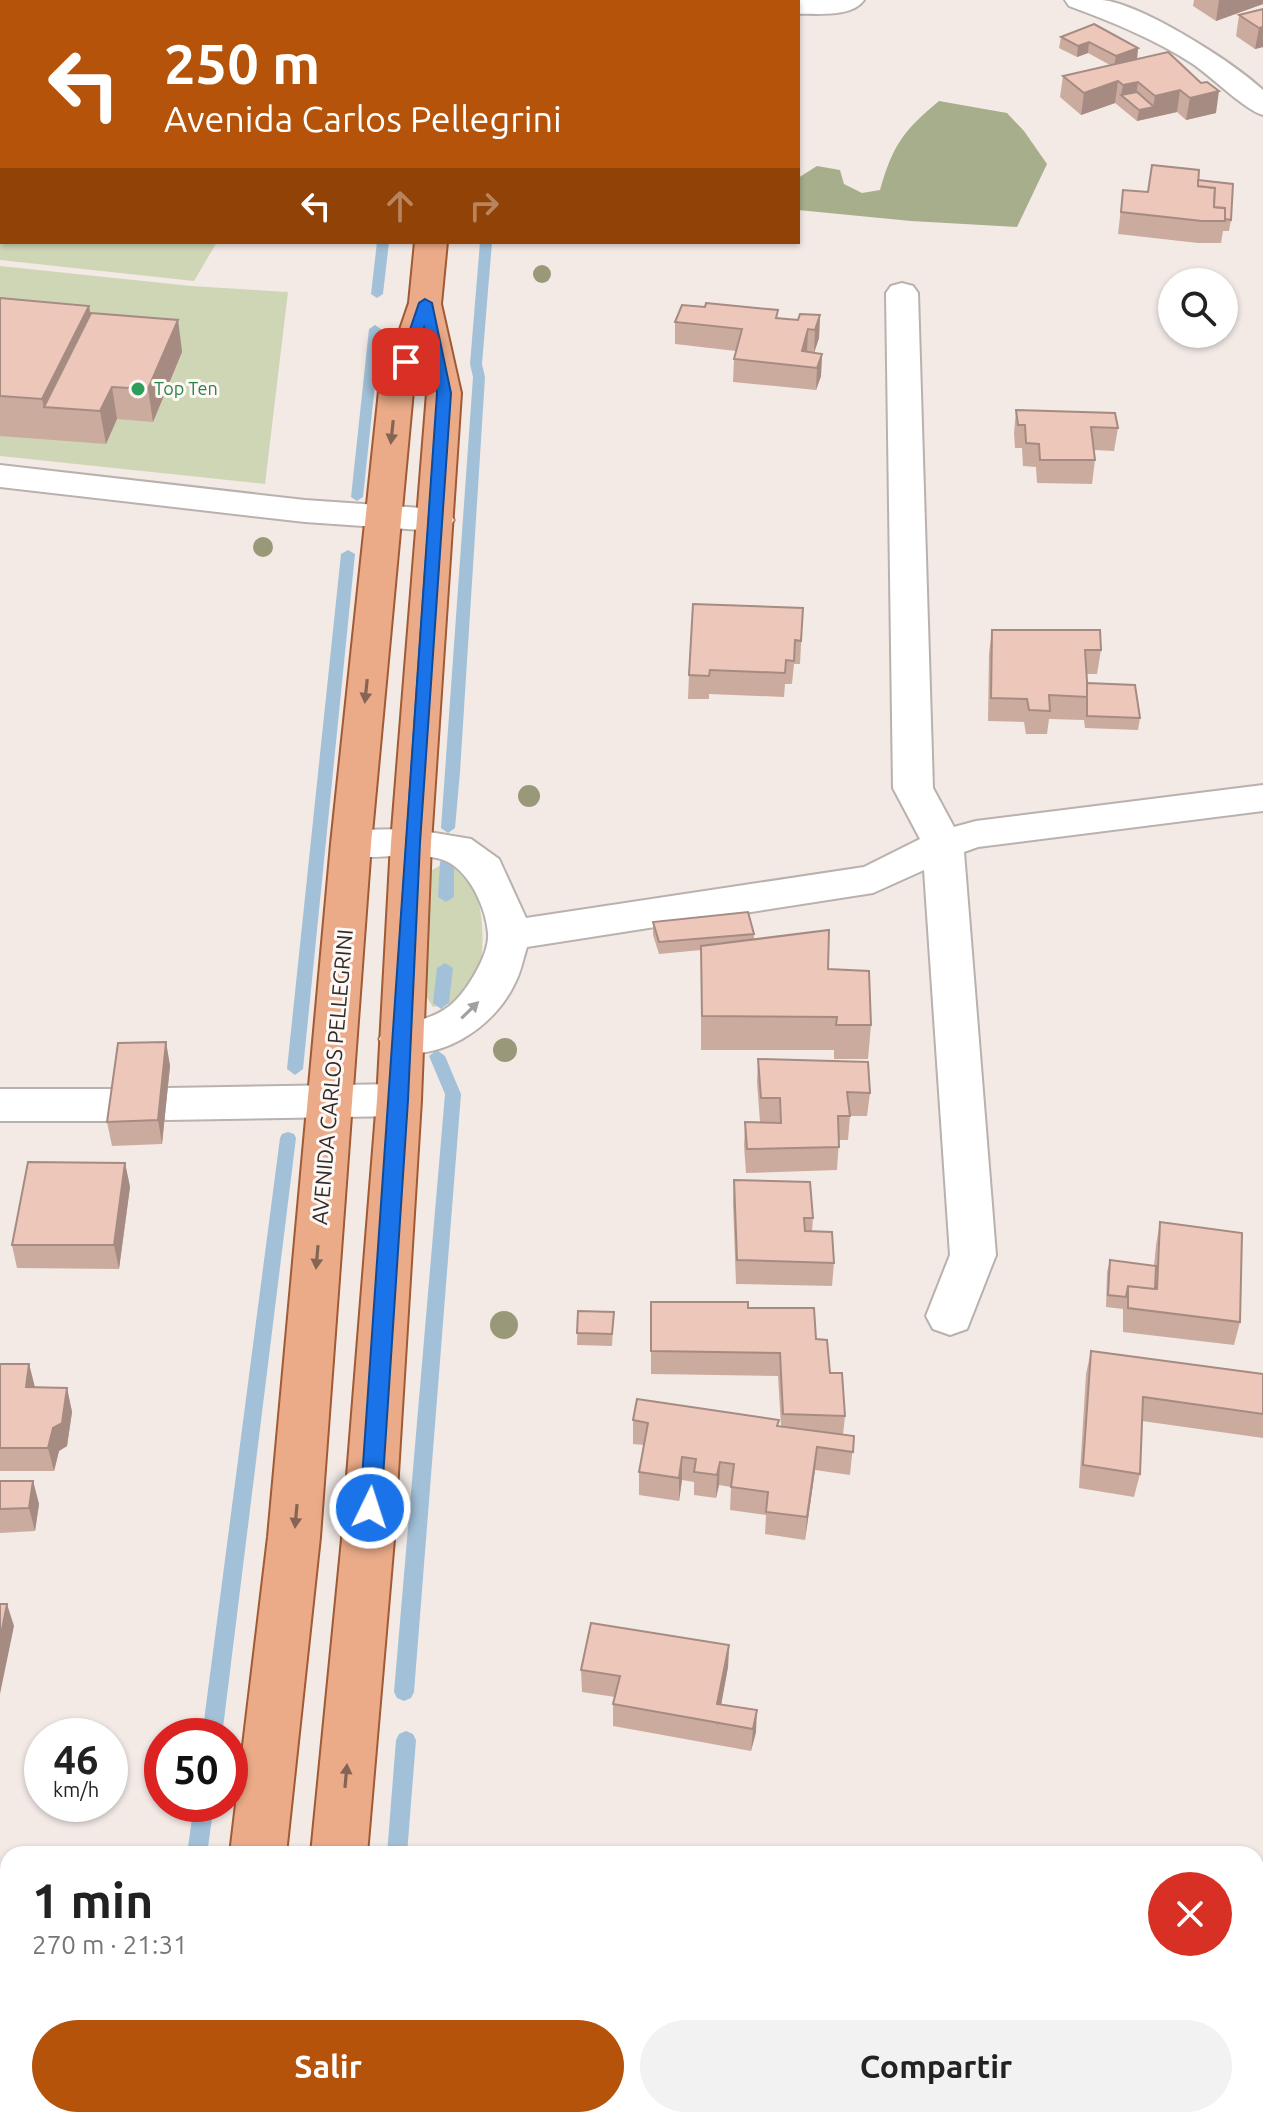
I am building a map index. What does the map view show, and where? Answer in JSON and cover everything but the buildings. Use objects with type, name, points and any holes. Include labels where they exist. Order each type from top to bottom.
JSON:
[{"type":"main road","name":"AVENIDA CARLOS PELLEGRINI","points":[[259,1846],[294,1537],[351,844],[396,391],[425,303],[431,244]]},
{"type":"main road","name":"AVENIDA CARLOS PELLEGRINI","points":[[340,1846],[368,1539],[399,1100],[411,843],[444,393],[425,303]]},
{"type":"street","points":[[800,6],[842,4],[850,0]]},
{"type":"street","points":[[1079,0],[1117,14],[1194,54],[1246,87],[1263,106]]},
{"type":"street","points":[[902,293],[913,788],[943,844],[973,1255],[950,1316]]},
{"type":"street","points":[[1,479],[384,518],[436,520]]},
{"type":"street","points":[[510,935],[873,879],[943,844],[976,834],[1263,798]]},
{"type":"street","points":[[351,844],[411,843],[457,849],[484,869],[501,905],[510,935],[494,983],[468,1014],[440,1033],[401,1039]]},
{"type":"street","points":[[167,1104],[399,1100]]},
{"type":"street","points":[[0,1105],[118,1105]]},
{"type":"green space","points":[[939,101],[1007,113],[1047,164],[1017,227],[800,210],[800,177],[817,166],[840,170],[844,184],[862,193],[880,190],[895,150],[916,121]]},
{"type":"green space","points":[[0,244],[216,244],[194,281],[0,260]]},
{"type":"green space","name":"Top Ten","points":[[0,266],[191,286],[288,292],[265,484],[0,456]]},
{"type":"green space","points":[[439,866],[455,866],[467,875],[479,905],[483,944],[472,989],[455,1001],[433,1007],[426,996],[427,873]]},
{"type":"waterway","points":[[377,294],[383,244]]},
{"type":"waterway","points":[[448,828],[486,244]]},
{"type":"waterway","points":[[357,497],[375,329]]},
{"type":"waterway","points":[[350,534],[352,527]]},
{"type":"waterway","points":[[295,1069],[348,554]]},
{"type":"waterway","points":[[446,897],[447,862]]},
{"type":"waterway","points":[[441,1003],[445,968]]},
{"type":"waterway","points":[[404,1692],[453,1094],[437,1056]]},
{"type":"waterway","points":[[214,1718],[288,1138]]},
{"type":"waterway","points":[[398,1846],[406,1740]]},
{"type":"waterway","points":[[198,1846],[201,1822]]},
{"type":"place","name":"Top Ten","points":[[138,389]]},
{"type":"route","points":[[370,1508],[399,1100],[411,843],[444,393],[425,303],[406,362]]}]
